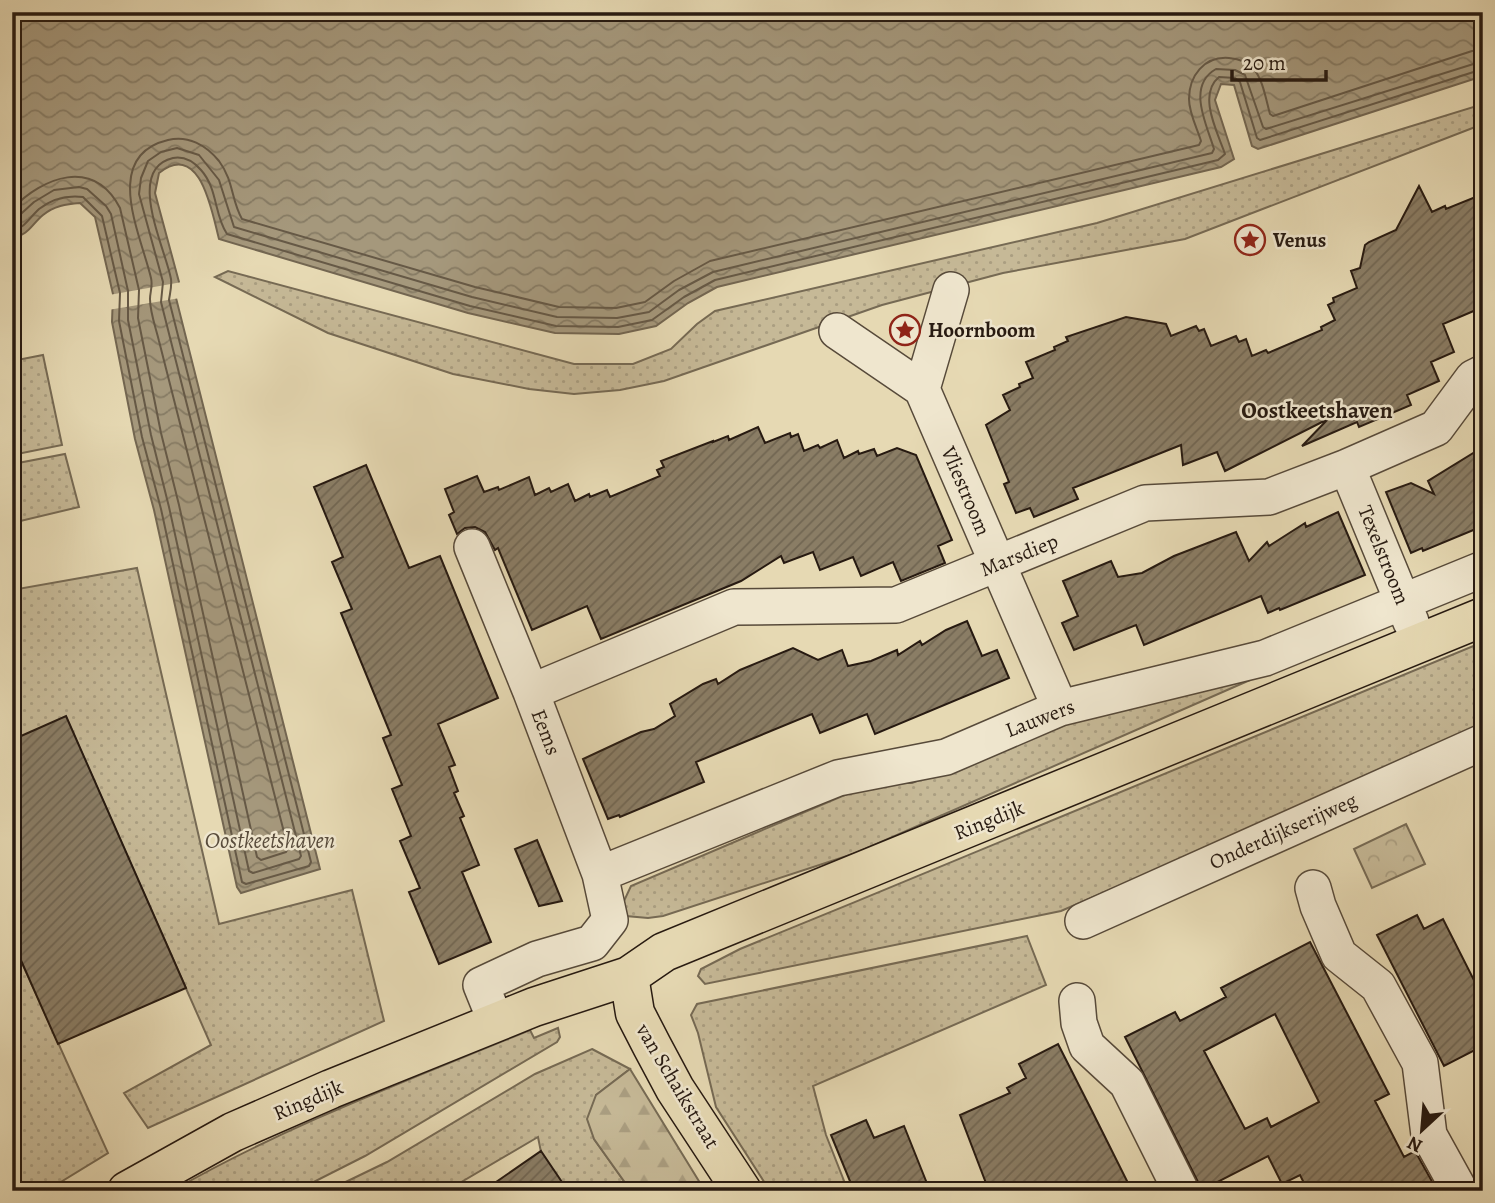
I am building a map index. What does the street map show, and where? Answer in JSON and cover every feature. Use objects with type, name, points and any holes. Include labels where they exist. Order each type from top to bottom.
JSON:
[{"type":"main road","name":"Ringdijk","points":[[127,1191],[233,1132],[331,1089],[557,998],[629,976],[664,952],[1483,617]]},
{"type":"main road","name":"van Schaikstraat","points":[[629,976],[635,1013],[652,1046],[675,1089],[742,1191]]},
{"type":"street","points":[[836,331],[922,389],[951,290]]},
{"type":"street","name":"Marsdiep","points":[[531,692],[734,607],[896,605],[1145,503],[1269,497],[1348,467],[1436,428],[1473,377],[1483,373]]},
{"type":"street","name":"Vliestroom","points":[[922,389],[1060,708]]},
{"type":"street","name":"Texelstroom","points":[[1348,467],[1421,644]]},
{"type":"street","name":"Eems","points":[[472,547],[600,874],[610,920],[592,943],[537,959],[481,985],[496,1022]]},
{"type":"street","name":"Lauwers","points":[[600,874],[838,778],[946,757],[1060,708],[1265,658],[1483,569]]},
{"type":"street","name":"Onderdijkserijweg","points":[[1083,921],[1483,742]]},
{"type":"street","points":[[1313,888],[1339,955],[1378,986],[1420,1063],[1429,1135],[1460,1191]]},
{"type":"street","points":[[1077,1002],[1079,1023],[1087,1046],[1127,1083],[1181,1191]]},
{"type":"green space","points":[[1483,104],[1483,124],[1185,239],[1003,273],[882,305],[664,381],[620,390],[574,394],[529,389],[453,374],[328,333],[215,277],[228,271],[574,364],[633,364],[671,349],[715,311],[1097,223]]},
{"type":"green space","points":[[43,355],[62,445],[17,454],[18,463],[65,454],[79,507],[12,523],[12,361]]},
{"type":"green space","points":[[137,568],[219,924],[352,890],[384,1021],[148,1128],[124,1093],[211,1045],[66,717],[12,741],[12,590]]},
{"type":"green space","points":[[1483,642],[1483,728],[1061,911],[705,984],[698,976],[701,969],[740,949]]},
{"type":"green space","points":[[1250,680],[856,853],[663,916],[626,916],[623,903],[631,886],[873,783],[912,783],[1072,719]]},
{"type":"green space","points":[[1406,824],[1425,864],[1372,888],[1354,849]]},
{"type":"green space","points":[[1027,936],[1046,985],[813,1086],[826,1135],[848,1191],[770,1191],[716,1107],[691,1015],[697,1004]]},
{"type":"green space","points":[[12,941],[108,1153],[46,1191],[12,1191]]},
{"type":"green space","points":[[558,1028],[560,1037],[557,1042],[365,1156],[296,1191],[172,1191],[259,1145],[348,1105],[530,1030],[534,1038]]},
{"type":"green space","points":[[592,1049],[630,1069],[596,1095],[594,1139],[631,1191],[565,1191],[542,1157],[538,1137],[446,1191],[327,1191],[387,1162],[535,1074]]},
{"type":"green space","points":[[630,1069],[705,1191],[631,1191],[594,1139],[587,1119],[596,1095]]},
{"type":"water","points":[[12,12],[1483,12],[1483,76],[1258,149],[1252,146],[1234,85],[1221,84],[1215,100],[1234,159],[1221,167],[717,287],[688,303],[656,326],[619,334],[555,333],[468,313],[219,239],[208,198],[195,173],[185,166],[173,165],[159,173],[155,193],[179,282],[176,298],[320,869],[241,893],[237,887],[154,510],[135,439],[112,322],[113,294],[95,217],[80,203],[60,206],[43,215],[22,235],[12,238]]},
{"type":"pier","points":[[182,282],[180,298],[108,310],[109,295]]},
{"type":"building","points":[[1419,186],[1432,212],[1483,194],[1483,307],[1443,324],[1454,352],[1431,362],[1439,381],[1407,395],[1411,405],[1359,427],[1357,422],[1302,446],[1328,419],[1225,471],[1217,452],[1183,465],[1181,445],[1073,488],[1078,499],[1034,517],[1030,508],[1016,513],[1004,484],[1009,482],[986,425],[1010,410],[1003,395],[1033,378],[1026,362],[1055,350],[1054,347],[1068,341],[1066,337],[1126,317],[1166,324],[1171,336],[1196,326],[1199,331],[1204,329],[1211,346],[1236,336],[1239,342],[1246,339],[1252,356],[1266,350],[1268,353],[1322,330],[1321,327],[1335,320],[1328,305],[1334,302],[1333,298],[1357,288],[1351,271],[1360,268],[1365,245],[1396,230]]},
{"type":"building","points":[[758,427],[765,443],[790,433],[791,437],[798,434],[804,451],[818,445],[820,448],[837,440],[844,458],[858,451],[859,454],[874,449],[877,456],[897,448],[916,455],[952,540],[938,546],[945,563],[901,581],[893,562],[861,576],[853,557],[820,570],[813,552],[784,563],[781,556],[741,581],[601,639],[587,606],[532,630],[498,548],[495,550],[485,532],[475,527],[465,528],[457,534],[449,515],[454,512],[445,489],[477,476],[484,492],[498,487],[499,490],[529,477],[535,495],[549,488],[551,492],[568,484],[575,501],[607,490],[610,497],[660,476],[657,470],[664,467],[661,461],[728,436],[729,440]]},
{"type":"building","points":[[1483,447],[1483,526],[1423,551],[1422,548],[1411,553],[1386,492],[1411,483],[1434,494],[1428,481]]},
{"type":"building","points":[[366,465],[409,568],[440,556],[498,698],[438,724],[455,765],[449,767],[458,791],[454,793],[464,816],[460,818],[479,865],[462,872],[491,942],[439,964],[409,892],[420,888],[400,841],[411,836],[392,789],[402,785],[383,738],[391,735],[341,613],[352,609],[332,562],[343,557],[314,487]]},
{"type":"building","points":[[1338,512],[1365,575],[1280,610],[1279,608],[1268,613],[1261,596],[1144,645],[1136,625],[1074,650],[1062,623],[1078,616],[1063,581],[1111,561],[1118,577],[1142,573],[1174,556],[1236,532],[1249,561],[1267,542],[1269,546],[1305,523],[1306,527]]},
{"type":"building","points":[[967,621],[982,656],[997,650],[1009,678],[875,734],[867,714],[820,733],[812,714],[696,762],[704,782],[620,817],[619,815],[608,819],[583,759],[641,732],[654,729],[675,716],[670,704],[703,684],[716,679],[718,684],[740,670],[793,648],[818,660],[842,650],[848,666],[871,661],[897,650],[898,655],[920,641],[922,645]]},
{"type":"building","points":[[66,716],[186,988],[58,1044],[12,940],[12,740]]},
{"type":"building","points":[[537,840],[562,901],[539,906],[515,849]]},
{"type":"building","points":[[1417,915],[1424,929],[1443,919],[1483,998],[1483,1046],[1444,1066],[1377,935]]},
{"type":"building","points":[[1310,942],[1389,1094],[1375,1101],[1404,1157],[1415,1151],[1434,1185],[1422,1191],[1308,1191],[1300,1175],[1282,1184],[1268,1156],[1202,1190],[1125,1037],[1175,1012],[1180,1021],[1226,997],[1221,988]],"holes":[[[1275,1014],[1319,1102],[1271,1127],[1267,1118],[1245,1129],[1204,1051]]]},
{"type":"building","points":[[1058,1044],[1132,1191],[989,1191],[960,1115],[1010,1093],[1007,1088],[1026,1078],[1019,1064]]},
{"type":"building","points":[[866,1120],[874,1138],[904,1126],[930,1191],[854,1191],[831,1135]]},
{"type":"building","points":[[541,1151],[568,1191],[483,1191]]},
{"type":"place","name":"Venus","points":[[1250,240]]},
{"type":"place","name":"Hoornboom","points":[[905,330]]},
{"type":"district","name":"Oostkeetshaven","points":[[1317,410]]}]
